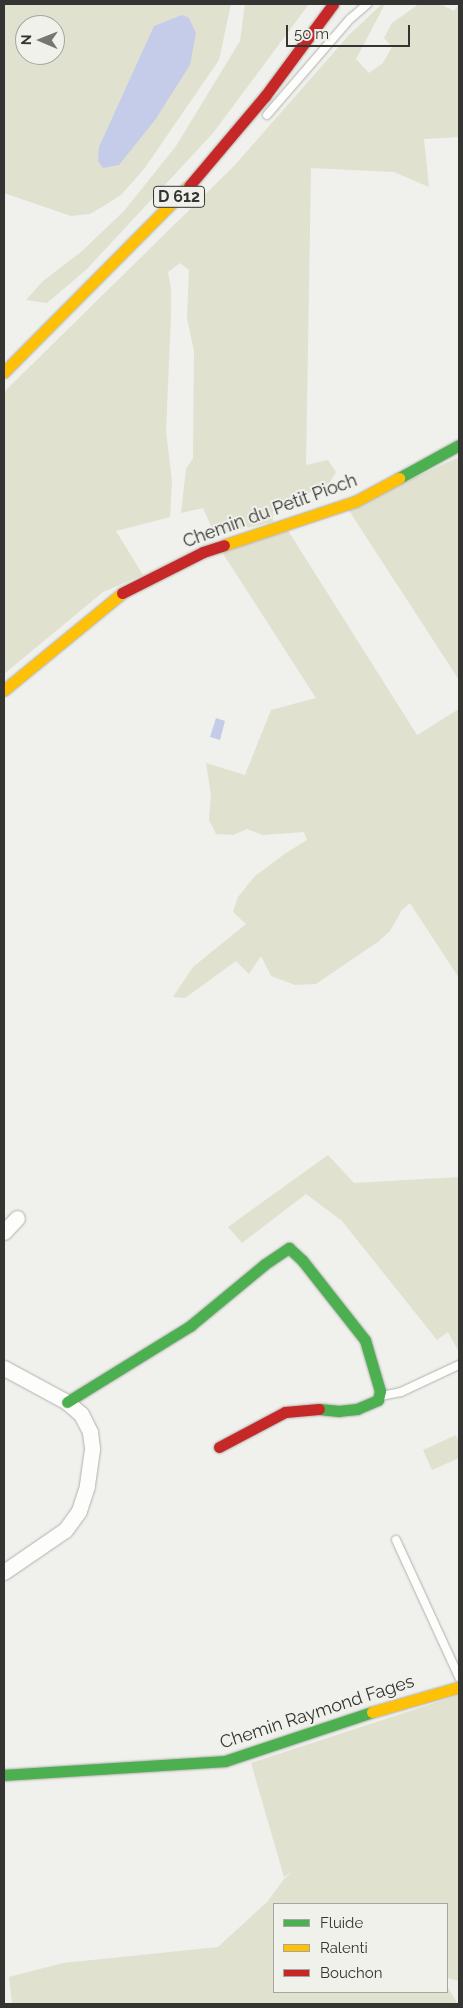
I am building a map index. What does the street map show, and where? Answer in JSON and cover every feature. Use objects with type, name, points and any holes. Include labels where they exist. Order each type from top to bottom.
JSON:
[{"type":"main road","name":"D 612","points":[[4,372],[202,173],[265,96],[324,19],[333,4]]},
{"type":"main road","name":"Chemin du Petit Pioch","points":[[4,690],[121,593],[203,552],[356,501],[459,445]]},
{"type":"main road","points":[[67,1402],[190,1326],[265,1264],[289,1248],[302,1260],[365,1340],[380,1391],[378,1400],[357,1409],[339,1411],[313,1408],[285,1412],[219,1447]]},
{"type":"main road","name":"Chemin Raymond Fages","points":[[4,1775],[225,1761],[376,1711],[459,1687]]},
{"type":"street","points":[[4,1232],[17,1218]]},
{"type":"street","points":[[4,1368],[67,1402],[81,1414],[90,1432],[91,1440],[87,1486],[79,1511],[66,1530],[4,1572]]},
{"type":"lane","points":[[259,124],[350,20],[367,4]]},
{"type":"lane","points":[[202,173],[231,149]]},
{"type":"lane","points":[[379,1396],[401,1392],[459,1365]]},
{"type":"lane","points":[[396,1540],[459,1677]]},
{"type":"green space","points":[[4,4],[231,4],[219,60],[144,169],[121,195],[90,214],[71,216],[4,193]]},
{"type":"green space","points":[[245,4],[309,4],[213,133],[87,269],[47,303],[26,300],[43,281],[81,252],[124,211],[176,146],[240,41]]},
{"type":"green space","points":[[382,4],[385,4],[356,59],[369,73],[383,63],[392,47],[384,38],[392,23],[419,4],[440,4],[454,11],[459,4],[459,137],[424,139],[429,187],[394,172],[311,168],[306,465],[328,460],[336,472],[329,484],[306,494],[273,504],[273,522],[215,535],[203,508],[181,513],[186,469],[193,458],[194,351],[187,318],[189,270],[180,263],[168,272],[171,289],[171,316],[166,431],[172,481],[170,517],[116,531],[143,575],[103,592],[4,674],[4,392],[234,166],[349,35]]},
{"type":"green space","points":[[459,457],[459,680],[348,509]]},
{"type":"green space","points":[[287,529],[417,735],[459,709],[459,978],[410,903],[402,910],[390,931],[379,941],[316,984],[295,985],[271,976],[261,956],[249,974],[236,961],[185,998],[173,997],[193,967],[246,924],[233,912],[238,897],[255,876],[307,840],[304,832],[263,835],[247,829],[233,835],[216,834],[209,820],[211,795],[206,763],[245,775],[271,710],[316,698],[222,552]]},
{"type":"green space","points":[[328,1155],[354,1183],[459,1177],[459,1352],[448,1332],[437,1340],[342,1221],[306,1194],[242,1243],[228,1227]]},
{"type":"green space","points":[[456,1435],[459,1443],[459,1458],[432,1470],[423,1450]]},
{"type":"green space","points":[[459,1695],[459,1981],[448,1978],[448,1903],[273,1903],[273,1993],[448,1993],[448,1988],[458,2004],[12,2004],[9,1977],[63,1963],[218,1947],[268,1901],[284,1879],[293,1871],[284,1877],[251,1763]]},
{"type":"water","points":[[182,15],[189,18],[196,33],[190,65],[155,120],[119,165],[103,168],[98,161],[99,147],[154,26]]},
{"type":"water","points":[[216,718],[225,721],[220,740],[210,737]]},
{"type":"traffic: fast","points":[[399,478],[459,445]]},
{"type":"traffic: fast","points":[[67,1402],[190,1326],[265,1264],[289,1248],[302,1260],[365,1340],[380,1391],[378,1400],[357,1409],[339,1411],[319,1409]]},
{"type":"traffic: fast","points":[[4,1775],[225,1761],[372,1712]]},
{"type":"traffic: slow","points":[[4,372],[189,186]]},
{"type":"traffic: slow","points":[[224,545],[356,501],[399,478]]},
{"type":"traffic: slow","points":[[4,690],[122,593]]},
{"type":"traffic: slow","points":[[372,1712],[459,1687]]},
{"type":"traffic: jam","points":[[189,186],[265,96],[333,4]]},
{"type":"traffic: jam","points":[[122,593],[203,552],[224,545]]},
{"type":"traffic: jam","points":[[219,1447],[285,1412],[319,1409]]}]
